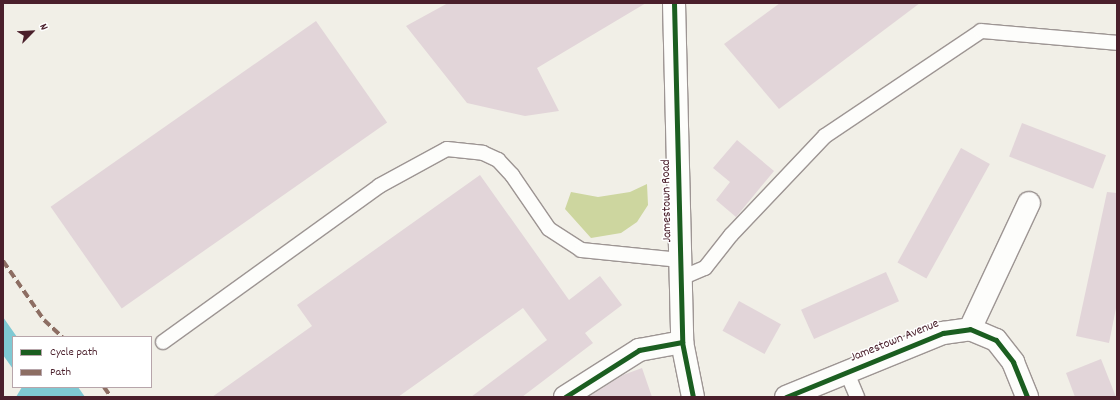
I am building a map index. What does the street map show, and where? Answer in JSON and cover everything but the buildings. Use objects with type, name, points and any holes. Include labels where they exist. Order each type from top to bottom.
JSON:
[{"type":"street","name":"Jamestown Road","points":[[674,3],[682,342],[693,397]]},
{"type":"street","points":[[970,329],[1029,203]]},
{"type":"street","name":"Jamestown Avenue","points":[[786,397],[943,332],[970,329],[996,340],[1013,362],[1027,397]]},
{"type":"street","points":[[565,397],[638,350],[682,342]]},
{"type":"lane","points":[[163,342],[379,186],[447,149],[483,153],[498,160],[512,175],[549,229],[581,250],[680,269],[705,268],[731,235],[825,136],[981,31],[1117,43]]},
{"type":"lane","points":[[847,373],[857,397]]},
{"type":"green space","points":[[647,184],[648,205],[637,222],[621,233],[591,238],[565,209],[571,192],[598,197],[630,192]]},
{"type":"water","points":[[3,317],[16,336],[12,336],[12,368],[3,355]]},
{"type":"water","points":[[21,388],[79,388],[85,397],[16,397]]},
{"type":"marked path","points":[[3,261],[44,320],[61,336]]},
{"type":"marked path","points":[[105,388],[111,397]]},
{"type":"cycle path","points":[[674,3],[682,342],[693,397]]},
{"type":"cycle path","points":[[786,397],[943,333],[970,329],[996,340],[1013,362],[1027,397]]},
{"type":"cycle path","points":[[565,397],[639,350],[682,342]]}]
